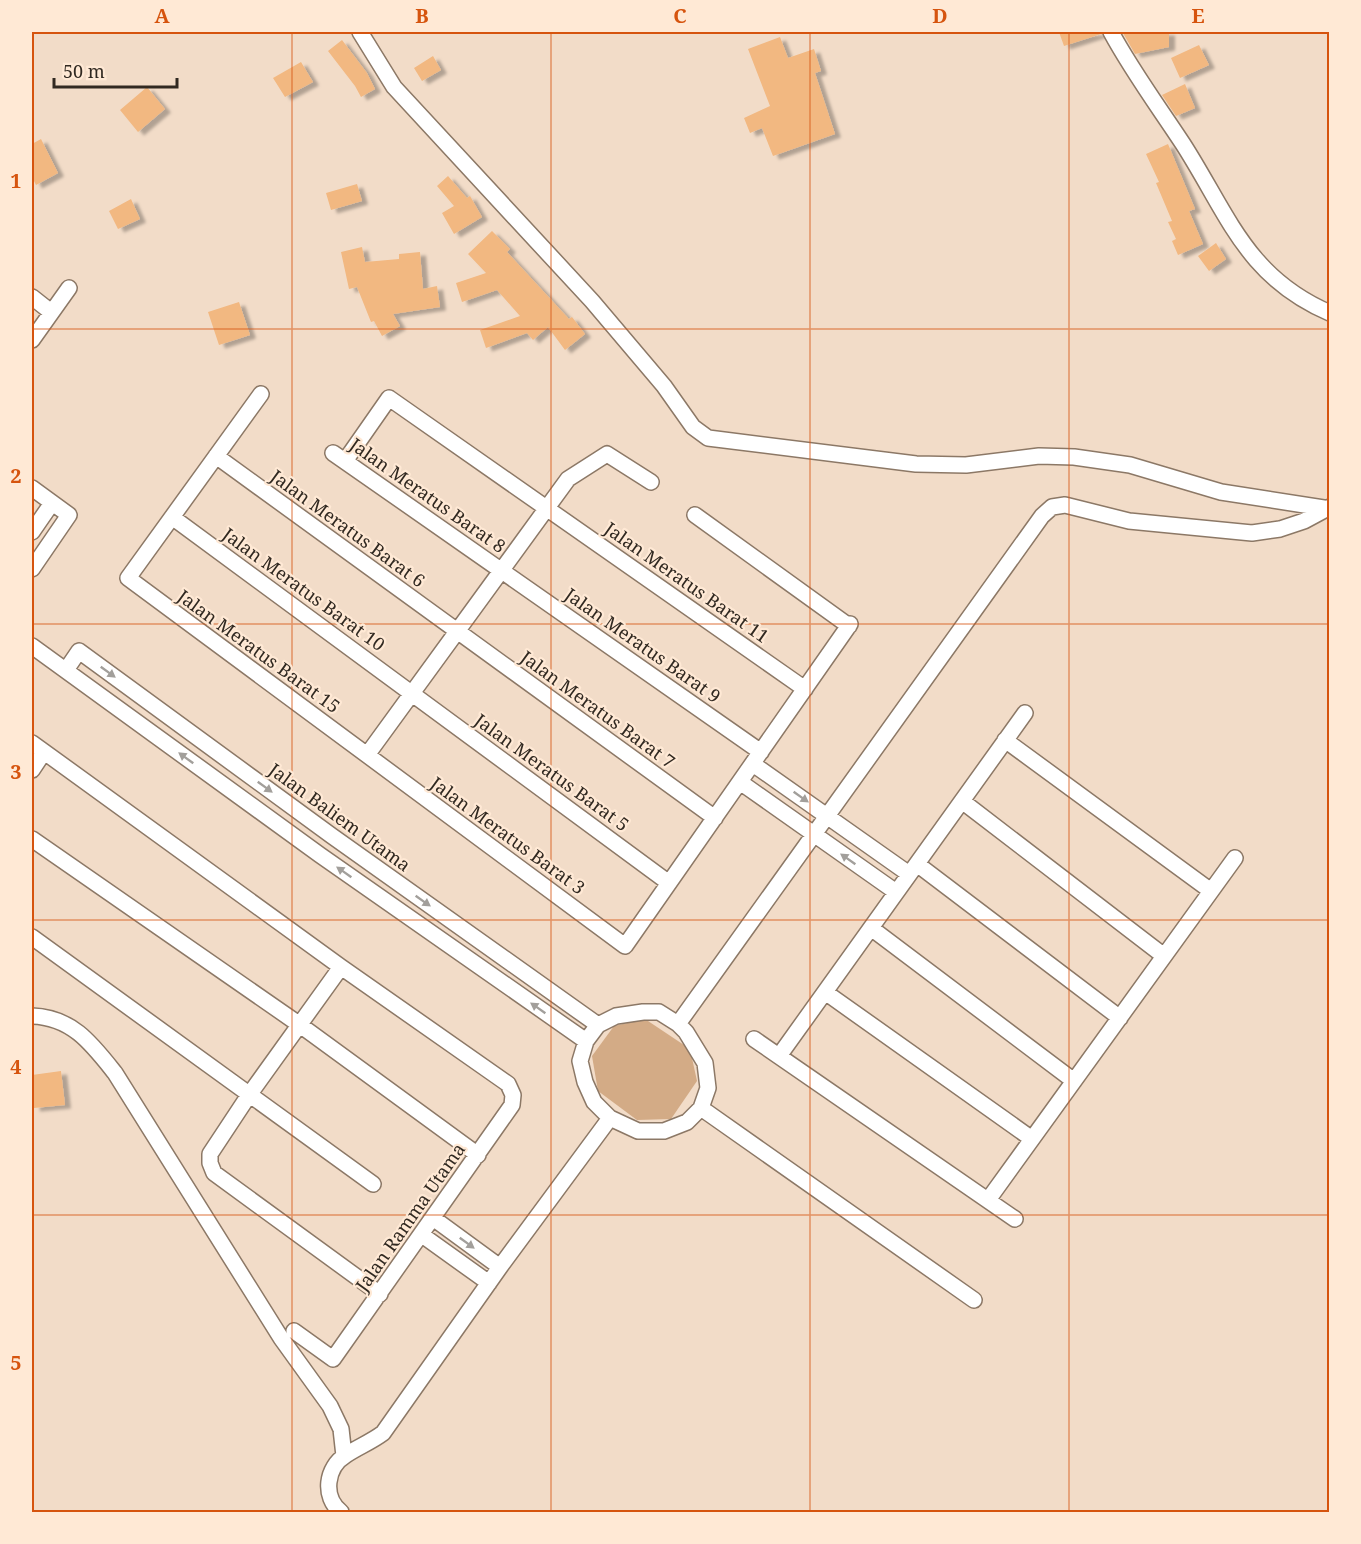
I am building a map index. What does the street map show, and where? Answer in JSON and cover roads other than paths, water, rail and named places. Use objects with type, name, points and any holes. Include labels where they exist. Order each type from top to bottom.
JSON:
[{"type":"street","points":[[360,32],[394,87],[592,301],[664,386],[693,427],[708,438],[916,464],[966,465],[1040,456],[1094,459],[1130,465],[1221,492],[1329,508]]},
{"type":"street","points":[[1112,32],[1128,63],[1182,143],[1252,257],[1289,291],[1307,303],[1329,312]]},
{"type":"street","points":[[32,340],[69,288]]},
{"type":"street","points":[[32,297],[51,312]]},
{"type":"street","points":[[172,517],[261,394]]},
{"type":"street","name":"Jalan Meratus Barat 8","points":[[389,398],[339,457],[502,570]]},
{"type":"street","name":"Jalan Meratus Barat 11","points":[[389,398],[805,689]]},
{"type":"street","points":[[367,755],[568,479],[607,454],[651,482]]},
{"type":"street","name":"Jalan Meratus Barat 6","points":[[216,456],[457,631]]},
{"type":"street","points":[[32,488],[69,515],[32,569]]},
{"type":"street","points":[[52,502],[33,525],[55,536]]},
{"type":"street","points":[[678,1024],[1042,516],[1052,507],[1065,504],[1129,521],[1252,533],[1280,529],[1304,521],[1329,508]]},
{"type":"street","points":[[669,883],[850,625],[694,515]]},
{"type":"street","name":"Jalan Meratus Barat 15","points":[[172,517],[128,578],[367,755]]},
{"type":"street","name":"Jalan Meratus Barat 10","points":[[172,517],[412,693]]},
{"type":"street","name":"Jalan Meratus Barat 9","points":[[502,570],[757,758],[827,816],[913,869],[1120,1018]]},
{"type":"street","name":"Jalan Meratus Barat 7","points":[[457,631],[715,818]]},
{"type":"street","points":[[32,646],[330,861],[586,1041]]},
{"type":"street","name":"Jalan Baliem Utama","points":[[66,670],[80,651],[332,836],[598,1025]]},
{"type":"street","name":"Jalan Meratus Barat 5","points":[[412,693],[669,883]]},
{"type":"street","points":[[779,1056],[1025,713]]},
{"type":"street","points":[[1005,740],[1211,891]]},
{"type":"street","points":[[32,770],[38,748],[340,967],[249,1095],[210,1154],[210,1163],[214,1173],[380,1293]]},
{"type":"street","name":"Jalan Meratus Barat 3","points":[[367,755],[626,946],[669,883]]},
{"type":"street","points":[[740,782],[896,892]]},
{"type":"street","points":[[962,801],[1164,956]]},
{"type":"street","points":[[32,839],[300,1025],[478,1155]]},
{"type":"street","points":[[988,1200],[1235,858]]},
{"type":"street","points":[[871,928],[1074,1081]]},
{"type":"street","points":[[32,937],[373,1184]]},
{"type":"street","name":"Jalan Ramma Utama","points":[[294,1331],[333,1359],[512,1105],[513,1095],[508,1084],[340,967]]},
{"type":"street","points":[[825,992],[1032,1139]]},
{"type":"street","points":[[659,1012],[678,1024],[686,1032],[705,1063],[708,1088],[701,1108],[687,1122],[664,1131],[638,1131],[610,1118],[594,1102],[585,1082],[580,1061],[586,1041],[598,1025],[616,1016],[659,1012]]},
{"type":"street","points":[[32,1016],[52,1020],[77,1030],[115,1073],[281,1338],[330,1406],[341,1429],[344,1456]]},
{"type":"street","points":[[754,1039],[1015,1219]]},
{"type":"street","points":[[701,1108],[974,1300]]},
{"type":"street","points":[[341,1512],[330,1501],[328,1493],[333,1469],[344,1456],[366,1445],[383,1432],[500,1267],[610,1118]]},
{"type":"street","points":[[433,1218],[500,1267]]},
{"type":"street","points":[[422,1235],[489,1283]]}]
